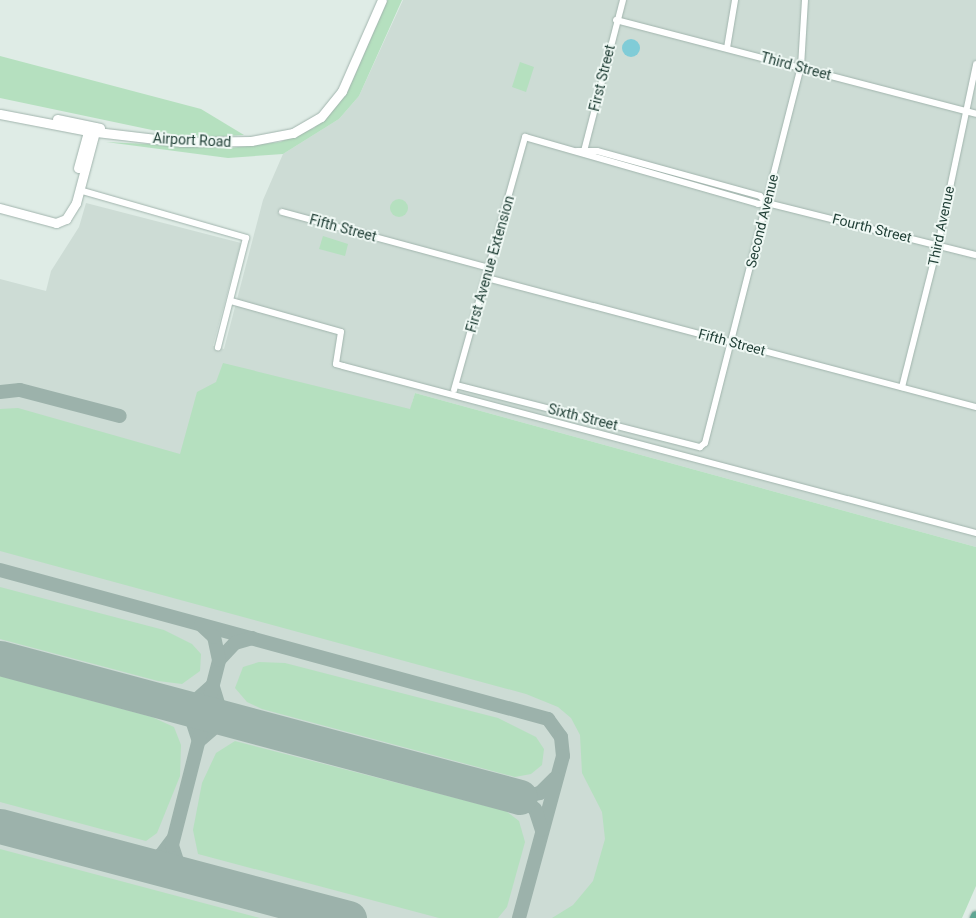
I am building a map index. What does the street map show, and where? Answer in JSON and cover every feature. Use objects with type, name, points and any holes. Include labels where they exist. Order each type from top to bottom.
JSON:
[{"type":"street","name":"Airport Road","points":[[0,114],[97,129],[219,143],[293,133],[321,116],[342,91],[382,0]]},
{"type":"street","name":"First Street","points":[[582,156],[616,20],[623,0]]},
{"type":"street","points":[[727,48],[735,0]]},
{"type":"street","name":"Second Avenue","points":[[707,440],[801,67],[805,0]]},
{"type":"street","name":"Third Street","points":[[616,20],[976,114]]},
{"type":"street","name":"Third Avenue","points":[[902,387],[938,245],[964,110],[976,64]]},
{"type":"street","name":"Airport Road","points":[[0,109],[97,129]]},
{"type":"street","points":[[79,190],[76,176],[97,129]]},
{"type":"street","points":[[0,208],[56,223],[74,208],[97,138],[97,129]]},
{"type":"street","name":"First Avenue Extension","points":[[455,387],[526,137],[577,151]]},
{"type":"street","points":[[582,156],[577,151],[584,148]]},
{"type":"street","name":"Fourth Street","points":[[584,148],[700,179],[767,202],[976,255]]},
{"type":"street","points":[[594,159],[596,151]]},
{"type":"street","name":"Fourth Street","points":[[582,156],[758,204],[767,202]]},
{"type":"street","points":[[633,170],[635,162]]},
{"type":"street","points":[[667,179],[669,171]]},
{"type":"street","points":[[698,188],[700,179]]},
{"type":"street","points":[[79,190],[246,238],[218,348]]},
{"type":"street","name":"Fifth Street","points":[[282,212],[490,268]]},
{"type":"street","name":"Fifth Street","points":[[487,278],[976,407]]},
{"type":"street","points":[[231,301],[341,332],[336,364],[976,533]]},
{"type":"street","name":"Sixth Street","points":[[455,387],[700,447],[707,440]]},
{"type":"shaded area","points":[[403,0],[976,0],[976,547],[415,393],[412,403],[943,918],[0,918],[0,279],[46,291],[51,271],[79,227],[86,203],[241,243],[213,346],[224,349],[263,200],[283,154],[339,119],[359,96]]},
{"type":"green space","points":[[387,0],[402,0],[359,96],[339,119],[283,154],[228,158],[106,142],[230,148],[280,142],[314,128],[347,93]]},
{"type":"green space","points":[[0,56],[201,109],[244,135],[190,138],[0,98]]},
{"type":"green space","points":[[520,62],[534,67],[526,92],[512,87]]},
{"type":"green space","points":[[399,199],[407,204],[408,208],[403,216],[399,217],[391,212],[390,208],[395,200]]},
{"type":"green space","points":[[323,236],[348,244],[345,256],[319,249]]},
{"type":"green space","points":[[223,363],[410,409],[415,393],[976,547],[976,886],[962,918],[552,918],[573,905],[593,881],[605,839],[602,812],[582,773],[580,735],[571,718],[558,707],[526,694],[0,551],[0,409],[18,408],[180,454],[197,392],[216,382]]},
{"type":"green space","points":[[0,587],[164,630],[192,644],[201,654],[200,671],[182,684],[158,681],[0,639]]},
{"type":"green space","points":[[259,662],[285,663],[498,718],[536,737],[544,749],[542,765],[531,774],[515,777],[262,709],[247,702],[235,688],[243,667]]},
{"type":"green space","points":[[0,676],[152,717],[174,727],[181,745],[180,776],[157,833],[146,841],[0,802]]},
{"type":"green space","points":[[235,741],[506,811],[519,821],[525,842],[507,907],[498,918],[439,918],[198,854],[193,830],[202,783],[216,753]]},
{"type":"green space","points":[[0,849],[260,918],[0,918]]},
{"type":"water","points":[[627,39],[635,39],[640,44],[638,55],[627,57],[622,52],[622,44]]},
{"type":"taxiway","points":[[0,392],[20,390],[120,416]]},
{"type":"taxiway","points":[[0,570],[548,719],[561,737],[563,756],[519,918]]},
{"type":"taxiway","points":[[192,876],[178,864],[172,845],[219,660],[214,637],[201,625]]},
{"type":"taxiway","points":[[219,660],[235,643],[252,638]]},
{"type":"taxiway","points":[[175,704],[194,702],[212,686]]},
{"type":"taxiway","points":[[213,687],[220,710],[236,721]]},
{"type":"taxiway","points":[[175,704],[191,717],[198,739]]},
{"type":"taxiway","points":[[200,740],[217,725],[236,721]]},
{"type":"taxiway","points":[[520,797],[540,793],[555,778]]},
{"type":"taxiway","points":[[520,797],[535,809],[542,830]]},
{"type":"taxiway","points":[[143,864],[161,855],[173,839]]},
{"type":"runway","points":[[0,658],[520,797]]},
{"type":"runway","points":[[0,826],[349,918]]}]
